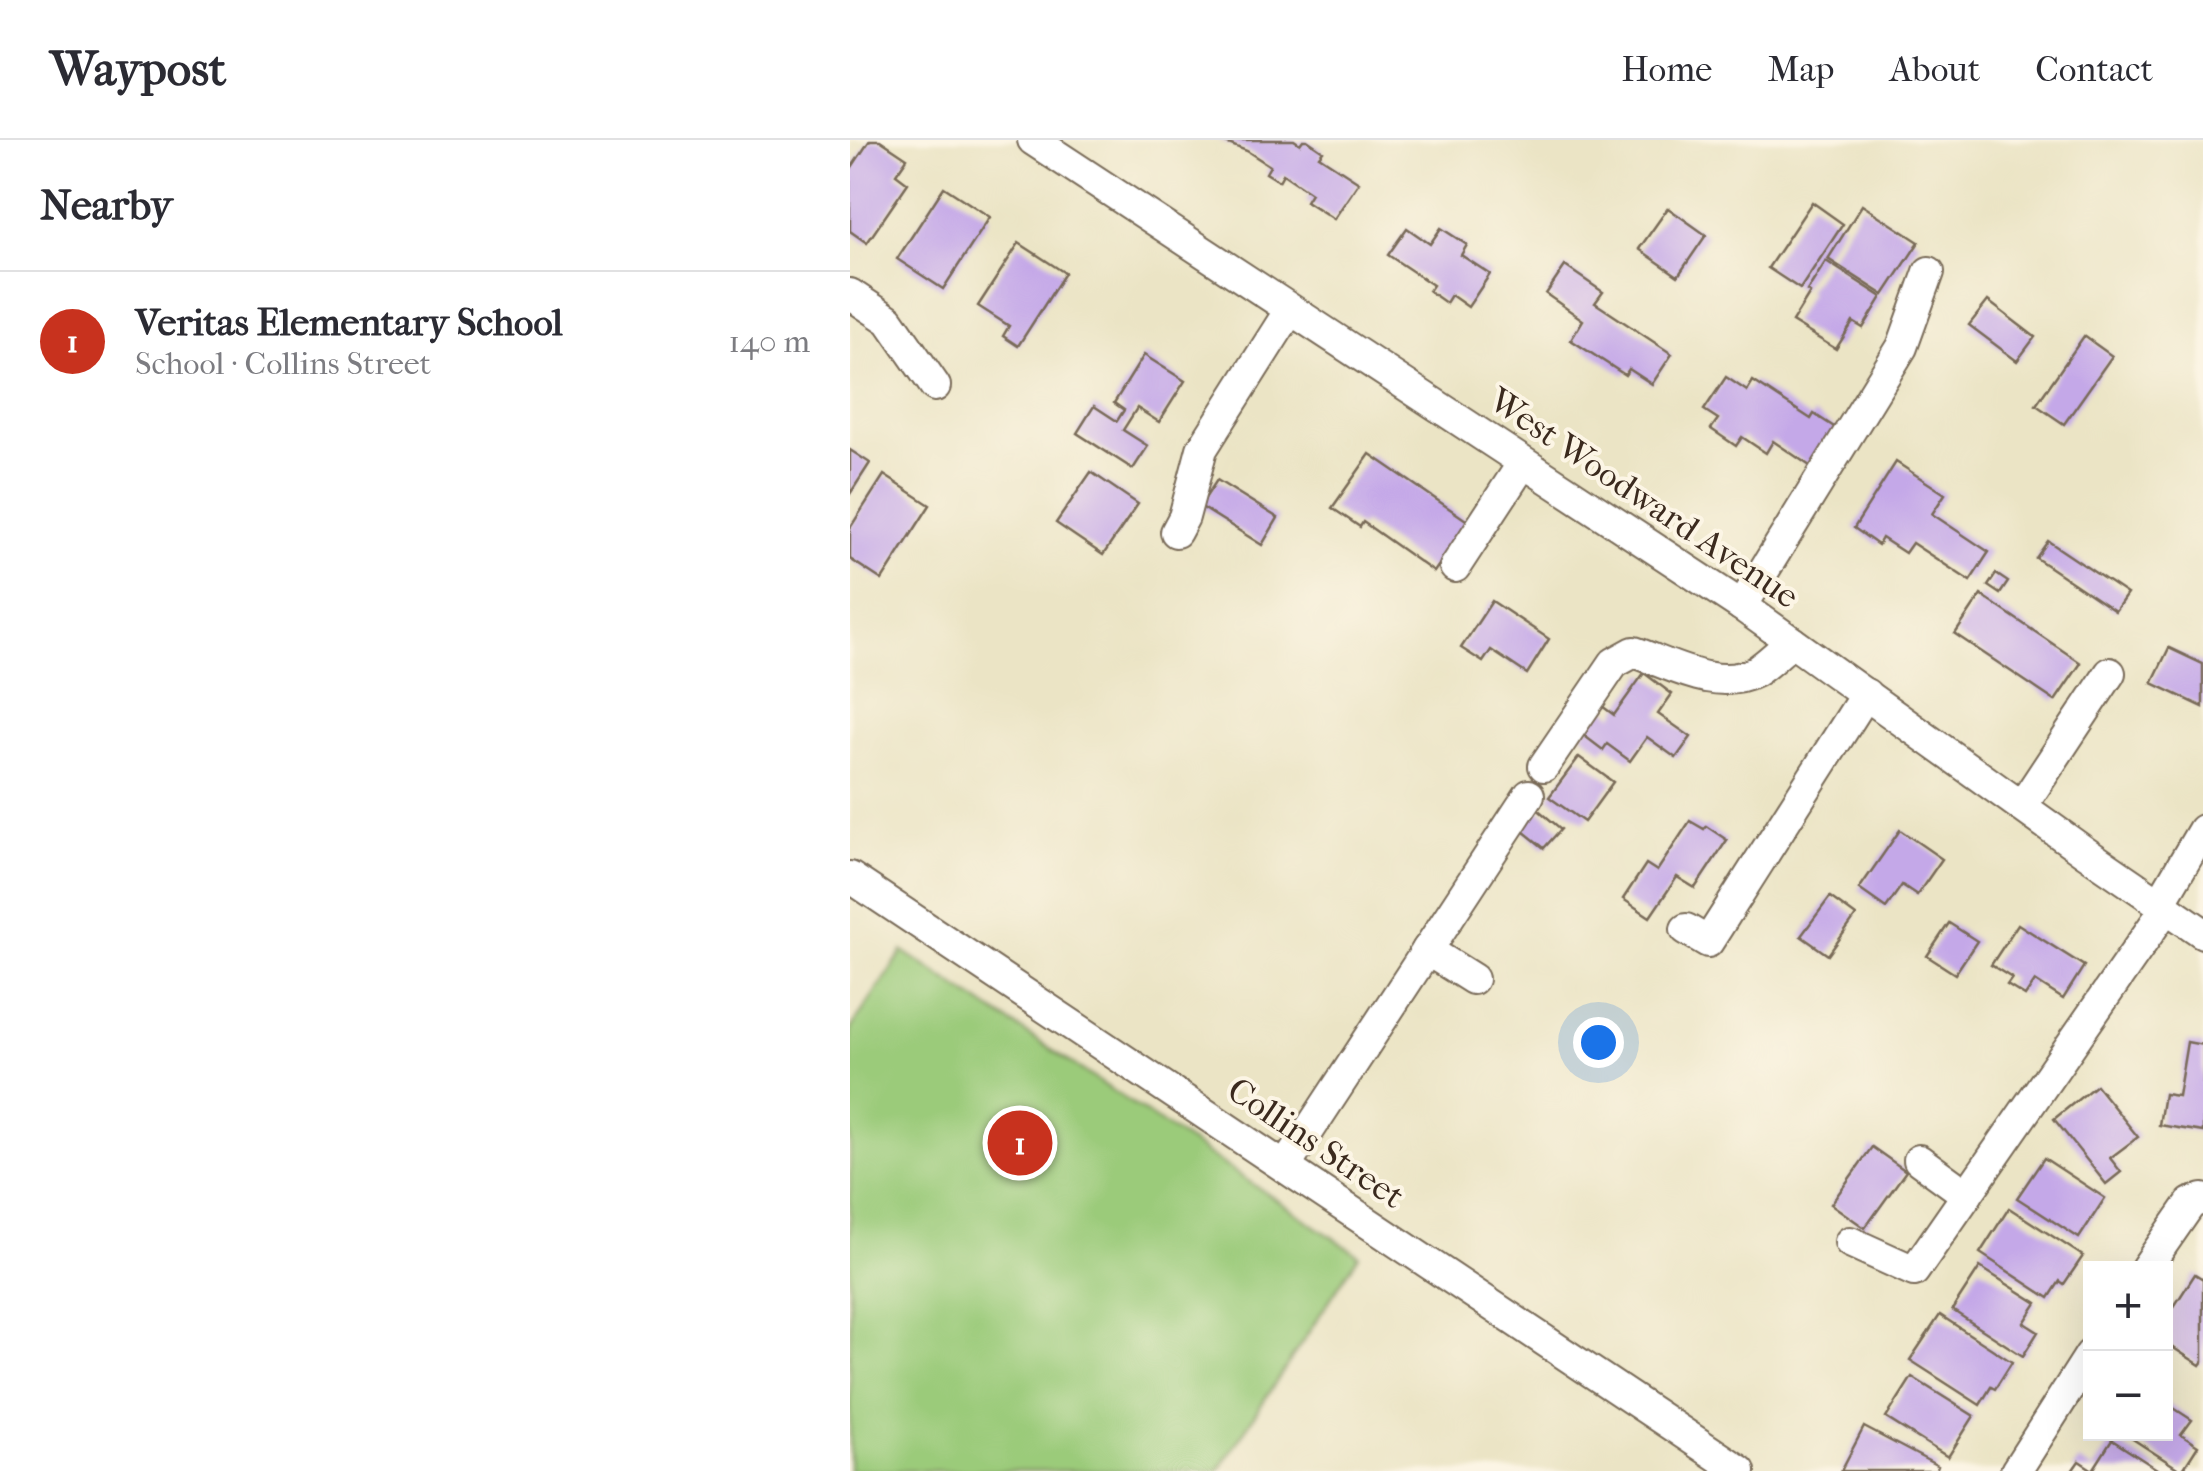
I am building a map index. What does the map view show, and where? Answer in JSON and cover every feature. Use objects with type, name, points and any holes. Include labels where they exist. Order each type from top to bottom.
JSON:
[{"type":"street","name":"West Woodward Avenue","points":[[1033,140],[1742,606],[2203,933]]},
{"type":"street","points":[[1742,606],[1902,347],[1929,272]]},
{"type":"street","points":[[850,294],[889,320],[935,386]]},
{"type":"street","points":[[1176,532],[1184,517],[1202,449],[1290,310]]},
{"type":"street","points":[[1454,567],[1523,463]]},
{"type":"street","points":[[1544,766],[1614,663],[1634,652],[1697,675],[1730,680],[1755,672],[1792,642]]},
{"type":"street","points":[[2022,806],[2110,673]]},
{"type":"street","points":[[1686,930],[1708,942],[1866,694]]},
{"type":"street","points":[[1285,1167],[1529,795]]},
{"type":"street","points":[[1850,1242],[1914,1271],[2163,906],[2203,830]]},
{"type":"street","name":"Collins Street","points":[[850,877],[1740,1471]]},
{"type":"street","points":[[1427,950],[1473,979]]},
{"type":"street","points":[[1919,1160],[1967,1195]]},
{"type":"street","points":[[2151,1261],[2192,1203],[2203,1199]]},
{"type":"street","points":[[2016,1471],[2083,1366]]},
{"type":"green space","points":[[903,951],[1359,1255],[1218,1471],[850,1471],[850,1030]]},
{"type":"building","points":[[870,140],[880,140],[907,158],[896,174],[908,183],[867,243],[850,231],[850,170]]},
{"type":"building","points":[[1218,140],[1294,140],[1300,144],[1307,140],[1323,151],[1319,156],[1359,182],[1334,219],[1306,201],[1311,193],[1283,174],[1279,181],[1266,173],[1270,166],[1247,151]]},
{"type":"building","points":[[944,187],[990,217],[943,289],[897,259]]},
{"type":"building","points":[[1812,202],[1843,224],[1800,289],[1768,268]]},
{"type":"building","points":[[1862,205],[1919,242],[1884,295],[1828,259]]},
{"type":"building","points":[[1668,208],[1706,235],[1678,276],[1639,249]]},
{"type":"building","points":[[1407,228],[1430,244],[1441,228],[1467,245],[1461,255],[1490,274],[1468,307],[1451,295],[1446,303],[1429,291],[1433,285],[1388,255]]},
{"type":"building","points":[[1019,243],[1065,273],[1018,346],[1003,336],[1009,326],[978,306]]},
{"type":"building","points":[[1826,261],[1882,297],[1863,328],[1853,322],[1836,349],[1792,322]]},
{"type":"building","points":[[1565,266],[1603,292],[1595,303],[1672,354],[1652,384],[1629,369],[1625,375],[1571,340],[1583,320],[1546,294]]},
{"type":"building","points":[[1988,301],[2035,337],[2017,361],[1969,325]]},
{"type":"building","points":[[2084,336],[2112,356],[2064,424],[2036,405]]},
{"type":"building","points":[[1144,355],[1185,381],[1159,422],[1137,408],[1123,430],[1148,446],[1133,469],[1077,433],[1094,406],[1117,421],[1124,410],[1114,403]]},
{"type":"building","points":[[1726,377],[1747,391],[1753,381],[1811,419],[1814,414],[1842,432],[1816,470],[1773,441],[1766,453],[1742,437],[1736,446],[1711,429],[1718,419],[1704,410]]},
{"type":"building","points":[[850,450],[870,463],[850,494]]},
{"type":"building","points":[[1370,454],[1469,522],[1434,572],[1363,522],[1360,527],[1332,508]]},
{"type":"building","points":[[1896,462],[1945,494],[1932,514],[1989,552],[1970,581],[1912,543],[1905,553],[1882,538],[1878,545],[1854,528]]},
{"type":"building","points":[[1091,472],[1138,504],[1103,555],[1056,523]]},
{"type":"building","points":[[884,475],[930,505],[882,580],[850,559],[850,528]]},
{"type":"building","points":[[1217,480],[1278,518],[1262,545],[1200,506]]},
{"type":"building","points":[[2048,541],[2127,594],[2115,611],[2036,558]]},
{"type":"building","points":[[1996,574],[2008,582],[2000,594],[1988,586]]},
{"type":"building","points":[[1981,595],[2081,663],[2055,701],[1955,634]]},
{"type":"building","points":[[1492,601],[1549,639],[1527,674],[1491,650],[1483,662],[1461,648]]},
{"type":"building","points":[[2169,648],[2203,664],[2203,707],[2152,683]]},
{"type":"building","points":[[1644,673],[1672,694],[1658,714],[1691,737],[1676,758],[1647,737],[1630,761],[1607,744],[1603,750],[1582,734],[1602,706],[1614,715]]},
{"type":"building","points":[[1579,757],[1613,782],[1584,822],[1549,797]]},
{"type":"building","points":[[1535,807],[1561,829],[1544,848],[1518,827]]},
{"type":"building","points":[[1690,821],[1727,840],[1695,888],[1677,877],[1650,917],[1623,899],[1646,864],[1657,871]]},
{"type":"building","points":[[1900,830],[1942,859],[1917,895],[1902,885],[1886,908],[1859,889]]},
{"type":"building","points":[[1830,897],[1856,916],[1828,955],[1801,936]]},
{"type":"building","points":[[1949,923],[1977,941],[1955,974],[1927,956]]},
{"type":"building","points":[[2018,924],[2084,966],[2063,999],[2035,981],[2025,996],[2007,985],[2012,978],[1991,965]]},
{"type":"building","points":[[2187,1042],[2203,1045],[2203,1132],[2159,1125],[2164,1094],[2178,1096]]},
{"type":"building","points":[[2096,1085],[2138,1137],[2110,1158],[2121,1172],[2106,1184],[2054,1119]]},
{"type":"building","points":[[1872,1147],[1906,1171],[1865,1228],[1831,1204]]},
{"type":"building","points":[[2044,1158],[2105,1198],[2079,1238],[2017,1198]]},
{"type":"building","points":[[2009,1208],[2083,1256],[2049,1298],[1980,1253]]},
{"type":"building","points":[[1980,1267],[2037,1303],[2024,1323],[2038,1332],[2023,1356],[1952,1310]]},
{"type":"building","points":[[2195,1274],[2203,1279],[2200,1365],[2173,1348],[2173,1308]]},
{"type":"building","points":[[1940,1315],[2012,1362],[1980,1405],[1910,1360]]},
{"type":"building","points":[[1912,1377],[1974,1416],[1948,1457],[1886,1418]]},
{"type":"building","points":[[2173,1408],[2192,1420],[2181,1435],[2198,1446],[2182,1471],[2136,1441],[2173,1441]]},
{"type":"building","points":[[1864,1427],[1938,1466],[1936,1471],[1841,1471]]},
{"type":"building","points":[[2114,1441],[2160,1471],[2072,1471],[2079,1461],[2093,1470]]},
{"type":"place","name":"Veritas Elementary School","points":[[1020,1143]]}]
